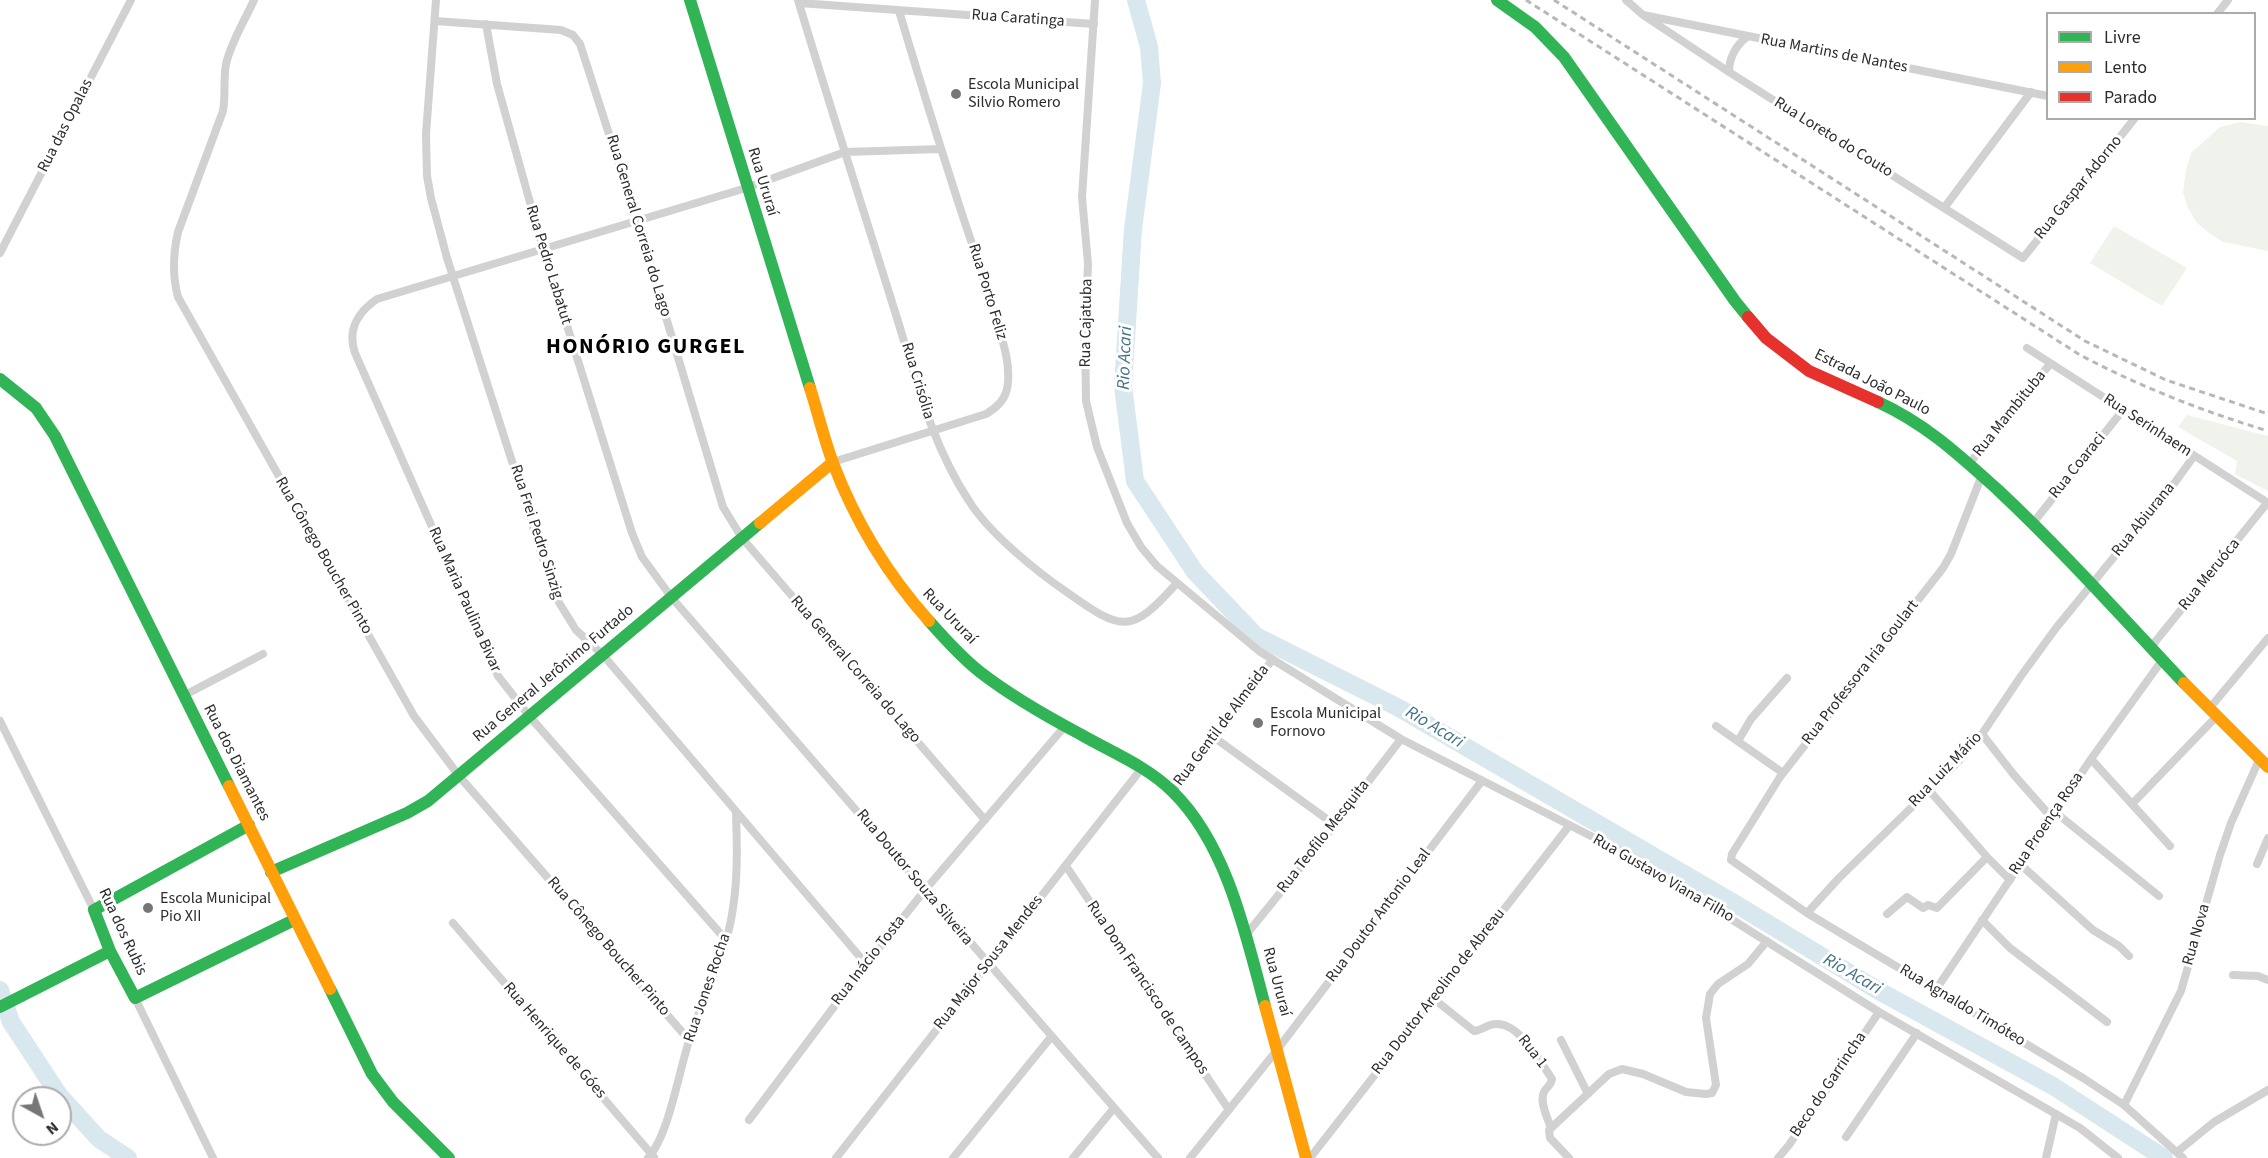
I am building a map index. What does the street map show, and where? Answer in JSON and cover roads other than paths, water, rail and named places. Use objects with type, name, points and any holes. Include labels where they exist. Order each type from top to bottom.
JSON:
[{"type":"street","name":"Rua das Opalas","points":[[0,253],[131,0]]},
{"type":"street","name":"Rua Cônego Boucher Pinto","points":[[254,0],[229,55],[226,66],[226,98],[223,111],[178,232],[174,259],[174,283],[178,297],[414,716],[459,776],[689,1040]]},
{"type":"street","name":"Rua Frei Pedro Sinzig","points":[[436,0],[426,134],[427,176],[453,275],[555,596],[576,630],[603,655],[866,964]]},
{"type":"street","name":"Rua Ururaí","points":[[690,0],[746,188],[833,462],[852,509],[873,547],[911,602],[934,629],[985,676],[1065,726],[1142,768],[1173,792],[1189,811],[1207,841],[1246,935],[1308,1158]]},
{"type":"street","name":"Rua Cajatuba","points":[[1095,0],[1082,197],[1088,264],[1085,338],[1086,401],[1097,447],[1127,523],[1141,547],[1177,583],[1207,606]]},
{"type":"street","name":"Estrada João Paulo","points":[[1497,0],[1535,27],[1564,57],[1735,301],[1766,338],[1809,371],[1895,410],[1936,435],[2033,523],[2264,764]]},
{"type":"street","name":"Rua Martins de Nantes","points":[[1626,0],[1643,15],[2046,96]]},
{"type":"street","points":[[2219,12],[2228,0]]},
{"type":"street","name":"Rua Caratinga","points":[[799,2],[1094,24]]},
{"type":"street","name":"Rua Crisólia","points":[[799,2],[933,431],[974,510],[1037,569],[1082,603],[1108,618],[1128,622],[1152,610],[1177,583]]},
{"type":"street","name":"Rua Porto Feliz","points":[[833,462],[986,414],[1001,403],[1008,383],[1005,349],[940,148],[899,11]]},
{"type":"street","name":"Rua Loreto do Couto","points":[[1643,15],[2023,258]]},
{"type":"street","name":"Rua General Correia do Lago","points":[[435,21],[545,27],[573,35],[584,53],[637,220],[718,493],[731,522],[742,538],[985,820]]},
{"type":"street","name":"Rua Pedro Labatut","points":[[486,24],[500,94],[543,249],[632,533],[642,557],[672,598]]},
{"type":"street","points":[[1729,72],[1731,57],[1740,42],[1747,37]]},
{"type":"street","points":[[1944,208],[2031,92]]},
{"type":"street","name":"Rua Gaspar Adorno","points":[[2023,258],[2133,120]]},
{"type":"street","points":[[453,275],[746,188],[845,152],[940,148]]},
{"type":"street","name":"Rua Maria Paulina Bivar","points":[[453,275],[377,299],[368,305],[356,320],[352,332],[351,343],[355,353],[490,660],[510,694],[726,940]]},
{"type":"street","name":"Rua Serinhaem","points":[[2027,348],[2267,503]]},
{"type":"street","name":"Rua Mambituba","points":[[1969,464],[2050,364]]},
{"type":"street","name":"Rua dos Diamantes","points":[[0,379],[36,408],[50,428],[372,1074],[401,1111],[449,1158]]},
{"type":"street","name":"Rua Coaraci","points":[[2033,523],[2123,410]]},
{"type":"street","name":"Rua Abiurana","points":[[2092,584],[2194,456]]},
{"type":"street","name":"Rua General Jerônimo Furtado","points":[[271,872],[407,813],[428,801],[833,462]]},
{"type":"street","name":"Rua Professora Iria Goulart","points":[[1734,864],[1732,854],[1783,773],[1943,568],[1955,545],[1982,475]]},
{"type":"street","name":"Rua Meruóca","points":[[2151,646],[2267,503]]},
{"type":"street","name":"Rua Luiz Mário","points":[[1807,913],[1982,734],[2038,652],[2092,584]]},
{"type":"street","name":"Rua Doutor Souza Silveira","points":[[672,598],[988,965],[1158,1158]]},
{"type":"street","name":"Rua Gustavo Viana Filho","points":[[1207,606],[1272,660],[1401,739],[1481,782],[1634,858],[1879,1011],[2080,1128],[2118,1158]]},
{"type":"street","points":[[2132,804],[2213,713],[2268,638]]},
{"type":"street","points":[[183,696],[263,654]]},
{"type":"street","name":"Rua Proença Rosa","points":[[1935,991],[2091,759],[2163,659]]},
{"type":"street","name":"Rua Gentil de Almeida","points":[[1173,792],[1272,660]]},
{"type":"street","points":[[1738,741],[1751,719],[1787,678]]},
{"type":"street","name":"Rua dos Rubis","points":[[0,721],[94,910],[110,951],[213,1158]]},
{"type":"street","name":"Rua Inácio Tosta","points":[[749,1120],[866,964],[925,890],[1065,726]]},
{"type":"street","points":[[1716,726],[1783,773]]},
{"type":"street","points":[[1982,734],[2014,775],[2053,815],[2158,896]]},
{"type":"street","points":[[1215,738],[1335,825]]},
{"type":"street","name":"Rua Teofilo Mesquita","points":[[1246,935],[1401,739]]},
{"type":"street","points":[[2091,759],[2170,846]]},
{"type":"street","name":"Rua Nova","points":[[2124,1105],[2181,991],[2224,844],[2243,795],[2264,764]]},
{"type":"street","name":"Rua Major Sousa Mendes","points":[[836,1158],[1142,768]]},
{"type":"street","name":"Rua Doutor Antonio Leal","points":[[1190,1158],[1277,1050],[1481,782]]},
{"type":"street","points":[[1929,790],[2010,880]]},
{"type":"street","name":"Rua Jones Rocha","points":[[652,1157],[672,1101],[689,1040],[726,940],[736,881],[736,812]]},
{"type":"street","points":[[94,910],[249,825]]},
{"type":"street","name":"Rua Doutor Areolino de Abreau","points":[[1308,1158],[1569,826]]},
{"type":"street","points":[[2257,864],[2268,838]]},
{"type":"street","points":[[1887,914],[1907,897],[1923,908],[1929,905],[1937,908],[1987,857]]},
{"type":"street","name":"Rua Agnaldo Timóteo","points":[[1734,864],[1807,913],[2083,1078],[2124,1105],[2180,1155]]},
{"type":"street","points":[[2020,865],[2093,930],[2119,946],[2129,956]]},
{"type":"street","name":"Rua Dom Francisco de Campos","points":[[1066,866],[1229,1110]]},
{"type":"street","points":[[135,998],[294,920]]},
{"type":"street","points":[[1982,920],[2010,948],[2108,1022]]},
{"type":"street","name":"Rua Henrique de Góes","points":[[453,923],[652,1157]]},
{"type":"street","points":[[1569,1158],[1548,1133],[1609,1074],[1628,1069],[1686,1092],[1712,1093],[1716,1085],[1706,1018],[1710,994],[1718,984],[1748,963],[1767,941]]},
{"type":"street","points":[[0,1006],[110,951]]},
{"type":"street","points":[[2233,975],[2258,976],[2268,980]]},
{"type":"street","name":"Rua 1","points":[[1434,999],[1474,1031],[1491,1025],[1505,1025],[1527,1043],[1552,1079],[1552,1083],[1542,1097],[1551,1128]]},
{"type":"street","name":"Beco do Garrincha","points":[[1778,1158],[1879,1011]]},
{"type":"street","points":[[1846,1137],[1917,1033]]},
{"type":"street","points":[[953,1158],[1051,1037]]},
{"type":"street","name":"Rua 1","points":[[1562,1040],[1588,1094]]},
{"type":"street","points":[[2180,1155],[2214,1122],[2268,1090]]},
{"type":"street","points":[[1073,1158],[1114,1108]]},
{"type":"street","points":[[2046,1158],[2056,1114]]},
{"type":"waterway","name":"Rio Acari","points":[[1136,0],[1149,47],[1152,83],[1133,229],[1123,386],[1135,481],[1195,572],[1256,636],[1399,708],[1734,903],[1879,991],[2053,1086],[2164,1158]]},
{"type":"waterway","points":[[0,990],[11,1022],[59,1095],[99,1139],[128,1158]]},
{"type":"railway","points":[[1526,0],[2080,355],[2172,398],[2268,431]]},
{"type":"railway","points":[[1554,0],[2085,341],[2166,380],[2268,414]]},
{"type":"place","name":"Escola Municipal Silvio Romero","points":[[956,94]]},
{"type":"place","name":"Escola Municipal Fornovo","points":[[1258,723]]},
{"type":"place","name":"Escola Municipal Pio XII","points":[[148,908]]},
{"type":"district","name":"HONÓRIO GURGEL","points":[[646,348]]}]
